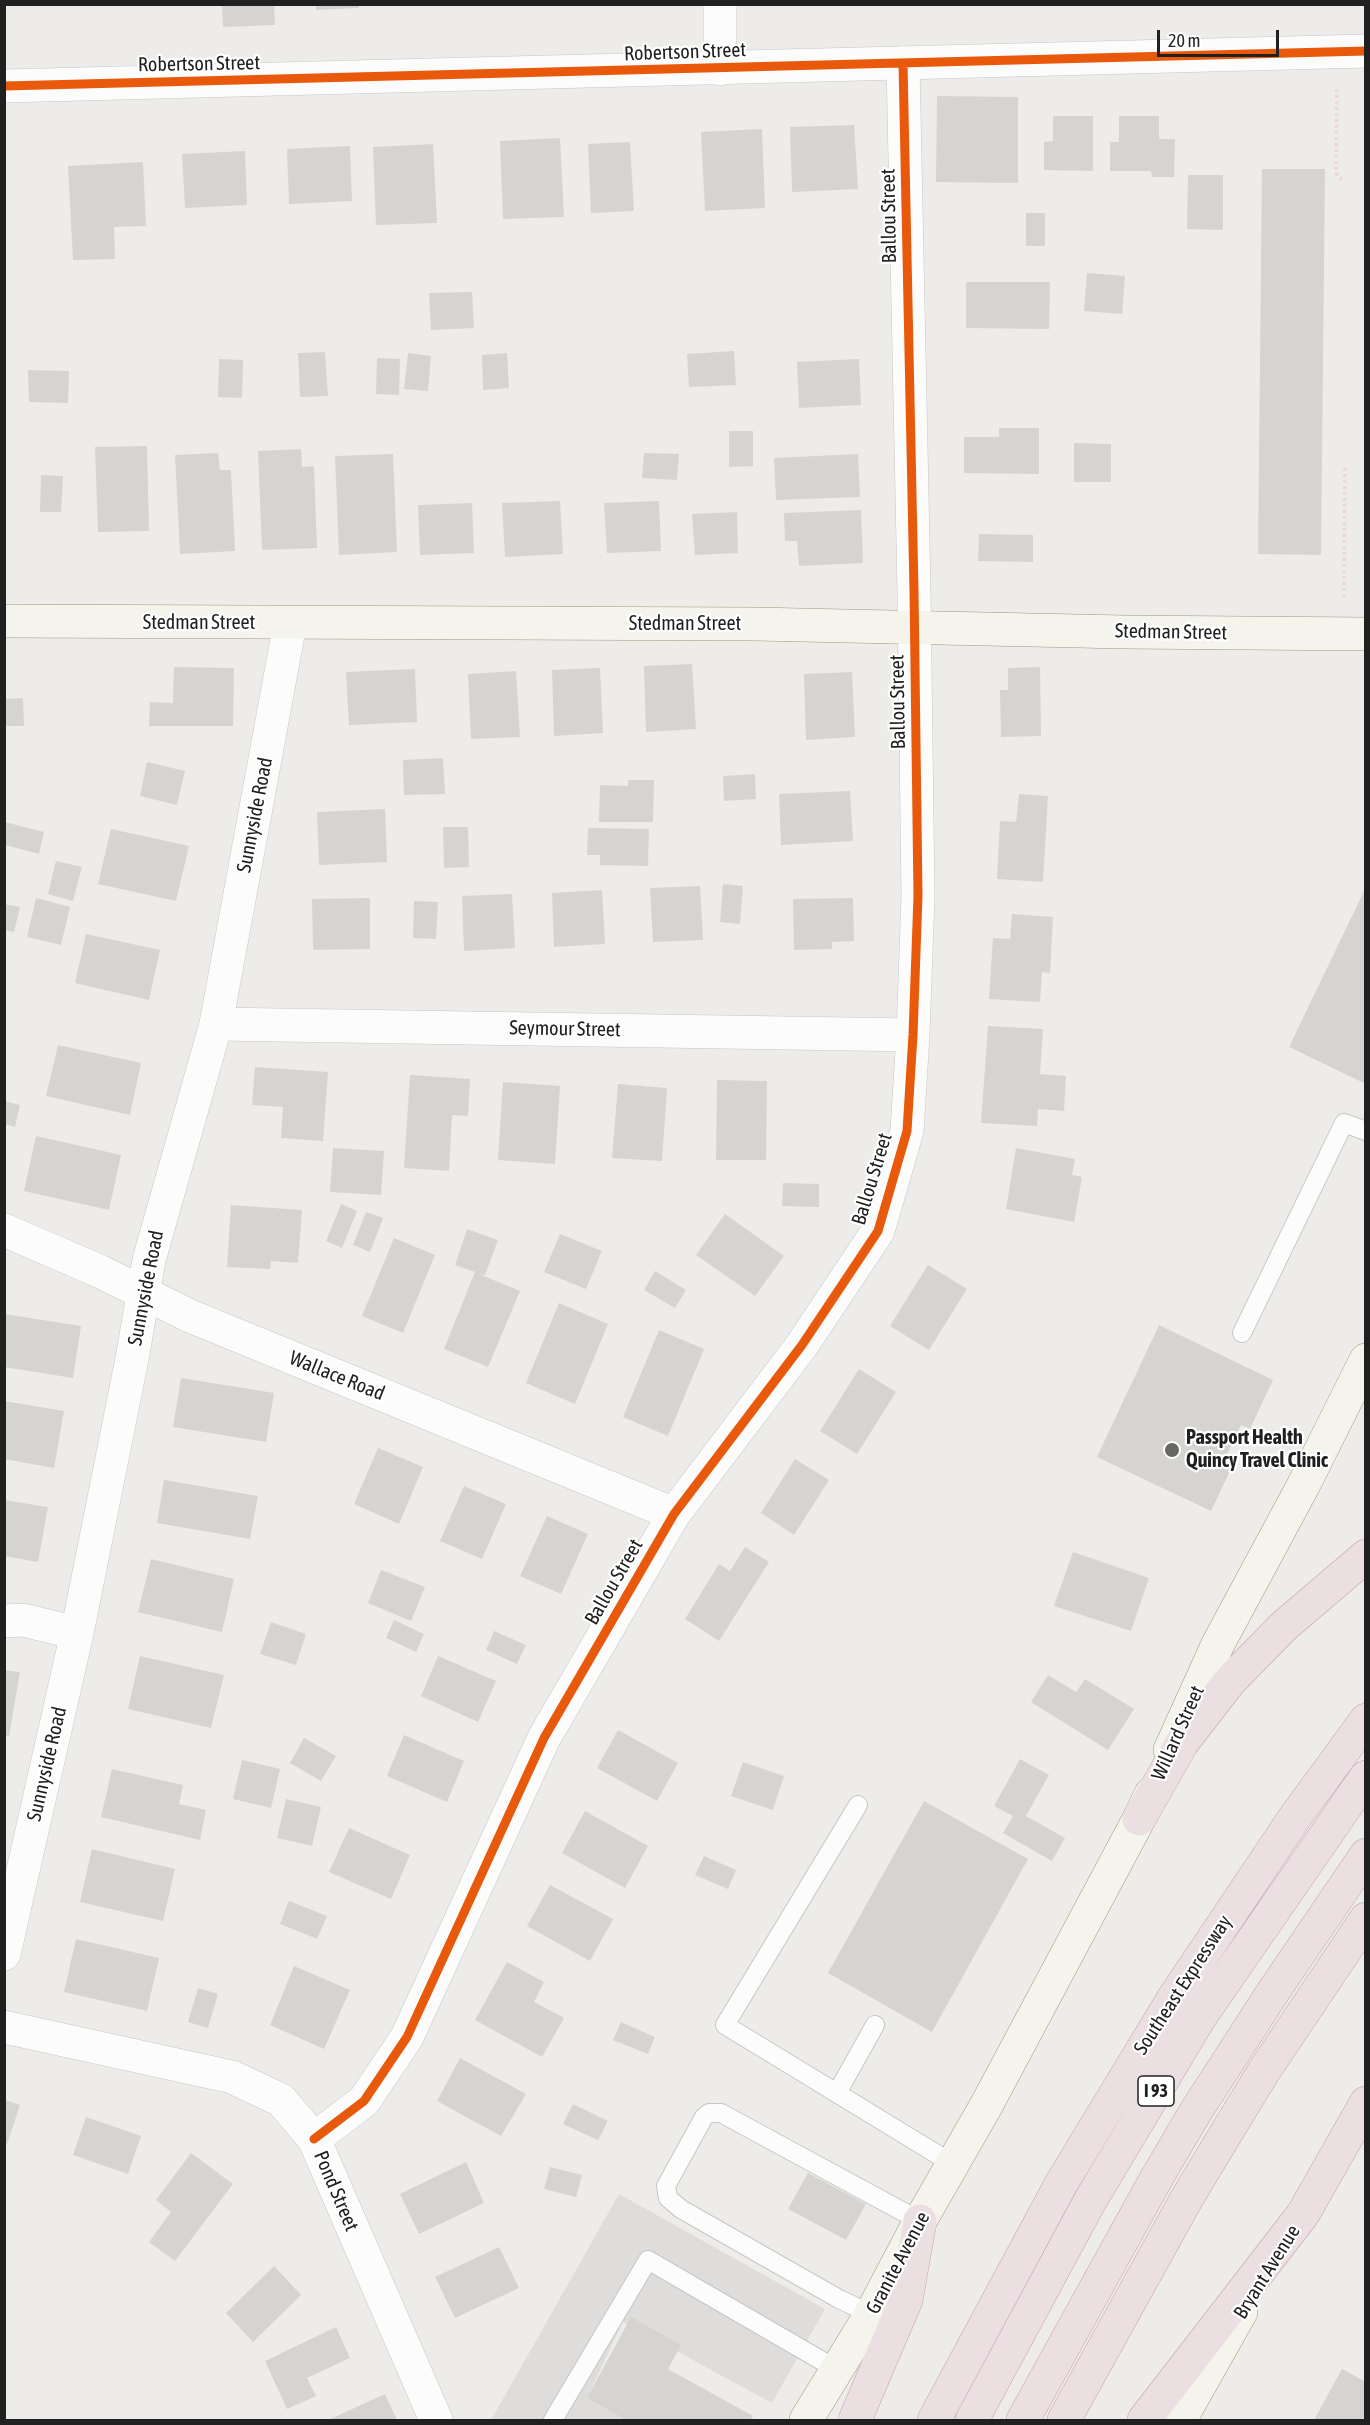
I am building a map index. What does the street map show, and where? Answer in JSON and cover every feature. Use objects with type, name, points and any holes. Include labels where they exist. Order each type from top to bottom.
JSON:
[{"type":"highway","points":[[1139,1819],[1182,1743],[1230,1681],[1284,1626],[1365,1556]]},
{"type":"highway","name":"Southeast Expressway","points":[[934,2421],[1061,2184],[1173,1999],[1295,1817],[1365,1720]]},
{"type":"highway","name":"I 93","points":[[972,2421],[1116,2156],[1194,2027],[1273,1908],[1365,1777]]},
{"type":"highway","name":"I 93","points":[[1023,2421],[1196,2111],[1278,1983],[1365,1855]]},
{"type":"highway","points":[[1064,2421],[1187,2198],[1264,2071],[1365,1919]]},
{"type":"highway","points":[[1144,2421],[1303,2214],[1365,2103]]},
{"type":"highway","points":[[855,2421],[906,2300],[920,2221]]},
{"type":"main road","name":"Stedman Street","points":[[4,621],[290,624],[755,624],[1365,634]]},
{"type":"main road","name":"Willard Street","points":[[987,2104],[1139,1819],[1218,1644],[1298,1496],[1365,1360]]},
{"type":"main road","name":"Granite Avenue","points":[[806,2421],[871,2314],[920,2221],[987,2104]]},
{"type":"main road","name":"Bryant Avenue","points":[[1180,2421],[1224,2340],[1303,2214],[1365,2132]]},
{"type":"street","points":[[720,4],[720,69]]},
{"type":"street","name":"Robertson Street","points":[[4,87],[1365,51]]},
{"type":"street","name":"Ballou Street","points":[[314,2139],[364,2101],[407,2037],[544,1738],[674,1514],[802,1345],[878,1231],[907,1131],[918,896],[915,628],[903,63]]},
{"type":"street","name":"Sunnyside Road","points":[[4,1954],[77,1633],[132,1359],[142,1292],[153,1244],[216,1024],[290,624]]},
{"type":"street","name":"Seymour Street","points":[[216,1024],[913,1035]]},
{"type":"street","name":"Wallace Road","points":[[4,1230],[190,1316],[674,1514]]},
{"type":"street","points":[[4,1621],[23,1620],[77,1633]]},
{"type":"street","name":"Pond Street","points":[[4,2027],[232,2077],[280,2100],[314,2139],[436,2421]]},
{"type":"lane","points":[[1242,1333],[1344,1123],[1365,1131]]},
{"type":"lane","points":[[858,1805],[724,2025],[953,2164]]},
{"type":"lane","points":[[837,2093],[874,2025]]},
{"type":"lane","points":[[871,2314],[839,2299],[681,2209],[668,2198],[666,2186],[704,2116],[709,2113],[721,2113],[920,2221]]},
{"type":"lane","points":[[553,2421],[648,2260],[836,2369]]},
{"type":"path","points":[[1338,79],[1336,173],[1343,181]]},
{"type":"path","points":[[1344,601],[1345,465]]},
{"type":"shaded area","points":[[619,2194],[825,2309],[772,2403],[623,2322],[587,2398],[622,2418],[621,2420],[491,2420]]},
{"type":"building","points":[[222,4],[274,4],[275,25],[223,27]]},
{"type":"building","points":[[316,4],[359,4],[359,8],[316,10]]},
{"type":"building","points":[[937,96],[1018,97],[1018,183],[936,182]]},
{"type":"building","points":[[1053,116],[1093,116],[1093,171],[1044,170],[1044,142],[1053,141]]},
{"type":"building","points":[[1119,116],[1159,116],[1159,139],[1175,139],[1174,177],[1152,177],[1151,171],[1110,171],[1110,142],[1119,142]]},
{"type":"building","points":[[854,125],[858,189],[792,192],[790,127]]},
{"type":"building","points":[[762,129],[765,208],[705,211],[701,132]]},
{"type":"building","points":[[560,138],[564,217],[503,219],[500,141]]},
{"type":"building","points":[[630,142],[634,211],[591,213],[588,144]]},
{"type":"building","points":[[433,144],[437,223],[376,225],[373,147]]},
{"type":"building","points":[[350,146],[352,201],[289,204],[287,149]]},
{"type":"building","points":[[245,151],[247,205],[185,208],[182,154]]},
{"type":"building","points":[[143,162],[146,226],[114,227],[115,259],[73,260],[68,166]]},
{"type":"building","points":[[1262,169],[1325,169],[1321,555],[1258,554]]},
{"type":"building","points":[[1188,175],[1223,175],[1223,230],[1187,229]]},
{"type":"building","points":[[1026,213],[1045,213],[1045,246],[1026,246]]},
{"type":"building","points":[[1087,273],[1125,276],[1122,314],[1084,311]]},
{"type":"building","points":[[966,282],[1050,282],[1049,329],[966,328]]},
{"type":"building","points":[[472,292],[474,328],[431,330],[429,293]]},
{"type":"building","points":[[734,351],[736,385],[689,387],[687,354]]},
{"type":"building","points":[[325,352],[328,396],[300,397],[298,353]]},
{"type":"building","points":[[408,353],[431,356],[428,391],[404,389]]},
{"type":"building","points":[[507,353],[509,388],[483,390],[482,355]]},
{"type":"building","points":[[377,358],[400,359],[399,395],[376,394]]},
{"type":"building","points":[[219,359],[243,360],[242,398],[218,397]]},
{"type":"building","points":[[859,359],[861,405],[799,408],[797,362]]},
{"type":"building","points":[[28,370],[69,371],[68,403],[29,402]]},
{"type":"building","points":[[999,428],[1039,428],[1039,474],[964,473],[964,437],[999,437]]},
{"type":"building","points":[[729,431],[753,431],[753,466],[729,467]]},
{"type":"building","points":[[1074,443],[1111,444],[1111,482],[1074,482]]},
{"type":"building","points":[[147,446],[149,531],[98,532],[95,447]]},
{"type":"building","points":[[301,449],[302,467],[314,466],[317,548],[262,550],[258,451]]},
{"type":"building","points":[[218,453],[220,470],[231,470],[235,551],[180,554],[175,455]]},
{"type":"building","points":[[644,453],[679,454],[677,480],[642,478]]},
{"type":"building","points":[[393,454],[397,552],[339,555],[335,456]]},
{"type":"building","points":[[858,454],[860,497],[776,500],[774,458]]},
{"type":"building","points":[[41,475],[63,476],[61,512],[40,512]]},
{"type":"building","points":[[560,501],[563,554],[505,557],[502,503]]},
{"type":"building","points":[[659,501],[661,551],[607,553],[604,503]]},
{"type":"building","points":[[472,503],[474,553],[420,555],[418,505]]},
{"type":"building","points":[[861,510],[863,563],[799,566],[797,541],[785,541],[784,513]]},
{"type":"building","points":[[737,512],[738,553],[695,555],[692,514]]},
{"type":"building","points":[[979,534],[1033,535],[1033,562],[978,561]]},
{"type":"building","points":[[692,664],[696,729],[646,732],[644,666]]},
{"type":"building","points":[[174,667],[234,668],[233,726],[149,726],[150,702],[173,703]]},
{"type":"building","points":[[1040,667],[1041,736],[1001,737],[1000,690],[1008,690],[1008,668]]},
{"type":"building","points":[[600,668],[603,733],[554,736],[552,670]]},
{"type":"building","points":[[415,669],[417,722],[349,725],[346,672]]},
{"type":"building","points":[[516,671],[520,737],[471,739],[468,674]]},
{"type":"building","points":[[852,672],[855,737],[806,740],[804,674]]},
{"type":"building","points":[[23,698],[24,726],[4,726],[4,699]]},
{"type":"building","points":[[443,758],[445,794],[404,795],[403,760]]},
{"type":"building","points":[[147,762],[185,771],[177,805],[140,796]]},
{"type":"building","points":[[755,774],[756,799],[724,801],[723,776]]},
{"type":"building","points":[[628,780],[654,780],[653,822],[599,822],[600,785],[628,786]]},
{"type":"building","points":[[850,791],[853,841],[781,845],[779,794]]},
{"type":"building","points":[[1019,794],[1048,796],[1043,882],[997,879],[1000,821],[1016,822]]},
{"type":"building","points":[[385,809],[387,862],[319,865],[317,812]]},
{"type":"building","points":[[5,822],[44,832],[39,854],[5,845]]},
{"type":"building","points":[[443,827],[468,827],[469,867],[444,868]]},
{"type":"building","points":[[588,828],[649,829],[648,866],[600,865],[600,855],[587,855]]},
{"type":"building","points":[[111,829],[189,846],[176,901],[98,884]]},
{"type":"building","points":[[56,861],[82,867],[73,901],[48,894]]},
{"type":"building","points":[[723,884],[743,886],[740,924],[720,922]]},
{"type":"building","points":[[700,886],[703,940],[653,942],[650,888]]},
{"type":"building","points":[[1366,887],[1366,1084],[1289,1047]]},
{"type":"building","points":[[602,890],[605,944],[554,947],[552,893]]},
{"type":"building","points":[[512,894],[515,948],[464,951],[462,896]]},
{"type":"building","points":[[36,898],[70,907],[61,945],[27,937]]},
{"type":"building","points":[[370,898],[370,949],[313,950],[312,899]]},
{"type":"building","points":[[853,898],[854,941],[832,942],[832,949],[794,950],[793,899]]},
{"type":"building","points":[[414,901],[438,902],[436,939],[413,938]]},
{"type":"building","points":[[4,904],[20,907],[14,932],[4,930]]},
{"type":"building","points":[[1012,914],[1053,917],[1050,973],[1042,972],[1040,1002],[989,999],[993,938],[1010,939]]},
{"type":"building","points":[[86,934],[160,950],[149,1000],[75,983]]},
{"type":"building","points":[[988,1026],[1043,1029],[1040,1074],[1066,1076],[1064,1111],[1038,1109],[1037,1126],[981,1123]]},
{"type":"building","points":[[58,1045],[141,1063],[130,1115],[46,1096]]},
{"type":"building","points":[[255,1067],[328,1072],[323,1141],[281,1138],[283,1107],[252,1105]]},
{"type":"building","points":[[410,1075],[470,1079],[468,1116],[452,1115],[449,1171],[404,1168]]},
{"type":"building","points":[[717,1080],[767,1081],[766,1160],[716,1160]]},
{"type":"building","points":[[503,1082],[560,1086],[555,1164],[498,1160]]},
{"type":"building","points":[[618,1084],[667,1088],[662,1161],[612,1158]]},
{"type":"building","points":[[4,1101],[20,1105],[15,1127],[4,1124]]},
{"type":"building","points":[[36,1136],[121,1155],[109,1210],[24,1191]]},
{"type":"building","points":[[333,1148],[384,1151],[381,1195],[330,1192]]},
{"type":"building","points":[[1016,1148],[1075,1159],[1072,1175],[1082,1177],[1074,1222],[1006,1209]]},
{"type":"building","points":[[783,1183],[819,1184],[819,1207],[782,1206]]},
{"type":"building","points":[[341,1204],[357,1211],[342,1248],[326,1241]]},
{"type":"building","points":[[231,1205],[302,1210],[298,1263],[271,1261],[270,1269],[227,1267]]},
{"type":"building","points":[[366,1212],[383,1218],[370,1252],[353,1245]]},
{"type":"building","points":[[725,1214],[784,1256],[755,1296],[696,1255]]},
{"type":"building","points":[[467,1229],[498,1240],[485,1275],[479,1274],[520,1291],[488,1367],[444,1349],[475,1272],[455,1265]]},
{"type":"building","points":[[560,1234],[602,1251],[586,1289],[544,1272]]},
{"type":"building","points":[[394,1238],[435,1255],[403,1333],[362,1316]]},
{"type":"building","points":[[928,1265],[967,1289],[929,1350],[890,1326]]},
{"type":"building","points":[[655,1271],[686,1290],[675,1308],[644,1290]]},
{"type":"building","points":[[559,1303],[608,1324],[575,1404],[526,1383]]},
{"type":"building","points":[[4,1314],[81,1326],[73,1378],[4,1367]]},
{"type":"building","points":[[1159,1325],[1273,1380],[1250,1429],[1241,1425],[1222,1465],[1231,1469],[1211,1511],[1097,1457]]},
{"type":"building","points":[[659,1330],[704,1349],[668,1436],[623,1417]]},
{"type":"building","points":[[859,1369],[896,1392],[857,1454],[820,1431]]},
{"type":"building","points":[[181,1378],[274,1393],[266,1442],[173,1427]]},
{"type":"building","points":[[4,1401],[64,1411],[54,1468],[4,1459]]},
{"type":"building","points":[[378,1448],[423,1467],[399,1524],[354,1504]]},
{"type":"building","points":[[795,1459],[829,1480],[794,1535],[761,1513]]},
{"type":"building","points":[[164,1480],[258,1496],[250,1539],[157,1523]]},
{"type":"building","points":[[464,1486],[506,1504],[482,1559],[440,1541]]},
{"type":"building","points":[[4,1500],[48,1507],[38,1562],[4,1556]]},
{"type":"building","points":[[547,1516],[588,1534],[561,1594],[520,1576]]},
{"type":"building","points":[[745,1547],[769,1562],[719,1641],[685,1619],[719,1564],[730,1571]]},
{"type":"building","points":[[1073,1552],[1149,1578],[1131,1631],[1054,1606]]},
{"type":"building","points":[[151,1559],[234,1579],[222,1632],[138,1612]]},
{"type":"building","points":[[381,1570],[425,1587],[411,1621],[368,1603]]},
{"type":"building","points":[[394,1620],[424,1634],[416,1652],[386,1638]]},
{"type":"building","points":[[271,1622],[306,1634],[296,1665],[260,1654]]},
{"type":"building","points":[[494,1631],[526,1645],[517,1664],[486,1650]]},
{"type":"building","points":[[140,1656],[224,1675],[211,1728],[128,1709]]},
{"type":"building","points":[[438,1656],[496,1681],[478,1722],[421,1696]]},
{"type":"building","points":[[4,1670],[20,1672],[9,1736],[4,1735]]},
{"type":"building","points":[[1048,1675],[1076,1692],[1085,1679],[1134,1709],[1108,1750],[1031,1702]]},
{"type":"building","points":[[618,1730],[678,1763],[657,1801],[597,1768]]},
{"type":"building","points":[[404,1735],[464,1761],[447,1802],[387,1776]]},
{"type":"building","points":[[304,1738],[336,1756],[321,1781],[290,1763]]},
{"type":"building","points":[[1020,1759],[1049,1775],[1026,1816],[1065,1838],[1052,1861],[1003,1833],[1013,1816],[994,1806]]},
{"type":"building","points":[[242,1760],[280,1769],[271,1808],[233,1799]]},
{"type":"building","points":[[743,1762],[784,1776],[773,1810],[731,1796]]},
{"type":"building","points":[[112,1769],[183,1785],[179,1804],[206,1810],[200,1840],[101,1817]]},
{"type":"building","points":[[286,1799],[321,1807],[312,1846],[277,1838]]},
{"type":"building","points":[[924,1801],[1028,1859],[932,2032],[828,1973]]},
{"type":"building","points":[[585,1811],[648,1846],[625,1888],[562,1853]]},
{"type":"building","points":[[349,1828],[410,1855],[391,1899],[329,1872]]},
{"type":"building","points":[[92,1849],[175,1869],[163,1921],[80,1902]]},
{"type":"building","points":[[704,1856],[736,1870],[728,1889],[695,1875]]},
{"type":"building","points":[[550,1885],[613,1919],[590,1961],[527,1926]]},
{"type":"building","points":[[289,1901],[327,1916],[317,1939],[280,1924]]},
{"type":"building","points":[[76,1939],[159,1958],[147,2011],[64,1992]]},
{"type":"building","points":[[507,1962],[544,1982],[534,2002],[564,2018],[542,2057],[475,2020]]},
{"type":"building","points":[[294,1966],[350,1990],[324,2049],[270,2025]]},
{"type":"building","points":[[198,1988],[218,1994],[208,2028],[188,2022]]},
{"type":"building","points":[[621,2022],[655,2037],[648,2054],[613,2040]]},
{"type":"building","points":[[460,2058],[526,2094],[501,2136],[437,2101]]},
{"type":"building","points":[[5,2100],[20,2105],[7,2144],[5,2143]]},
{"type":"building","points":[[573,2104],[608,2121],[598,2140],[563,2124]]},
{"type":"building","points":[[86,2117],[141,2136],[128,2174],[73,2155]]},
{"type":"building","points":[[191,2153],[233,2184],[175,2261],[149,2242],[171,2212],[156,2200]]},
{"type":"building","points":[[466,2162],[484,2203],[419,2234],[400,2194]]},
{"type":"building","points":[[550,2167],[582,2175],[576,2197],[544,2189]]},
{"type":"building","points":[[808,2173],[866,2204],[846,2240],[788,2209]]},
{"type":"building","points":[[499,2247],[519,2288],[455,2318],[435,2277]]},
{"type":"building","points":[[274,2266],[301,2295],[253,2342],[226,2313]]},
{"type":"building","points":[[631,2317],[681,2345],[668,2369],[753,2416],[751,2420],[621,2420],[622,2418],[587,2398]]},
{"type":"building","points":[[336,2327],[350,2358],[307,2378],[316,2396],[287,2409],[265,2361]]},
{"type":"building","points":[[1342,2369],[1366,2382],[1366,2420],[1314,2420]]},
{"type":"building","points":[[385,2394],[397,2420],[328,2420]]},
{"type":"cycle path","points":[[4,86],[1366,51]]},
{"type":"cycle path","points":[[314,2139],[364,2101],[407,2037],[544,1738],[674,1514],[802,1345],[878,1231],[907,1131],[918,896],[903,63]]},
{"type":"place","name":"Passport Health Quincy Travel Clinic","points":[[1172,1450]]}]
